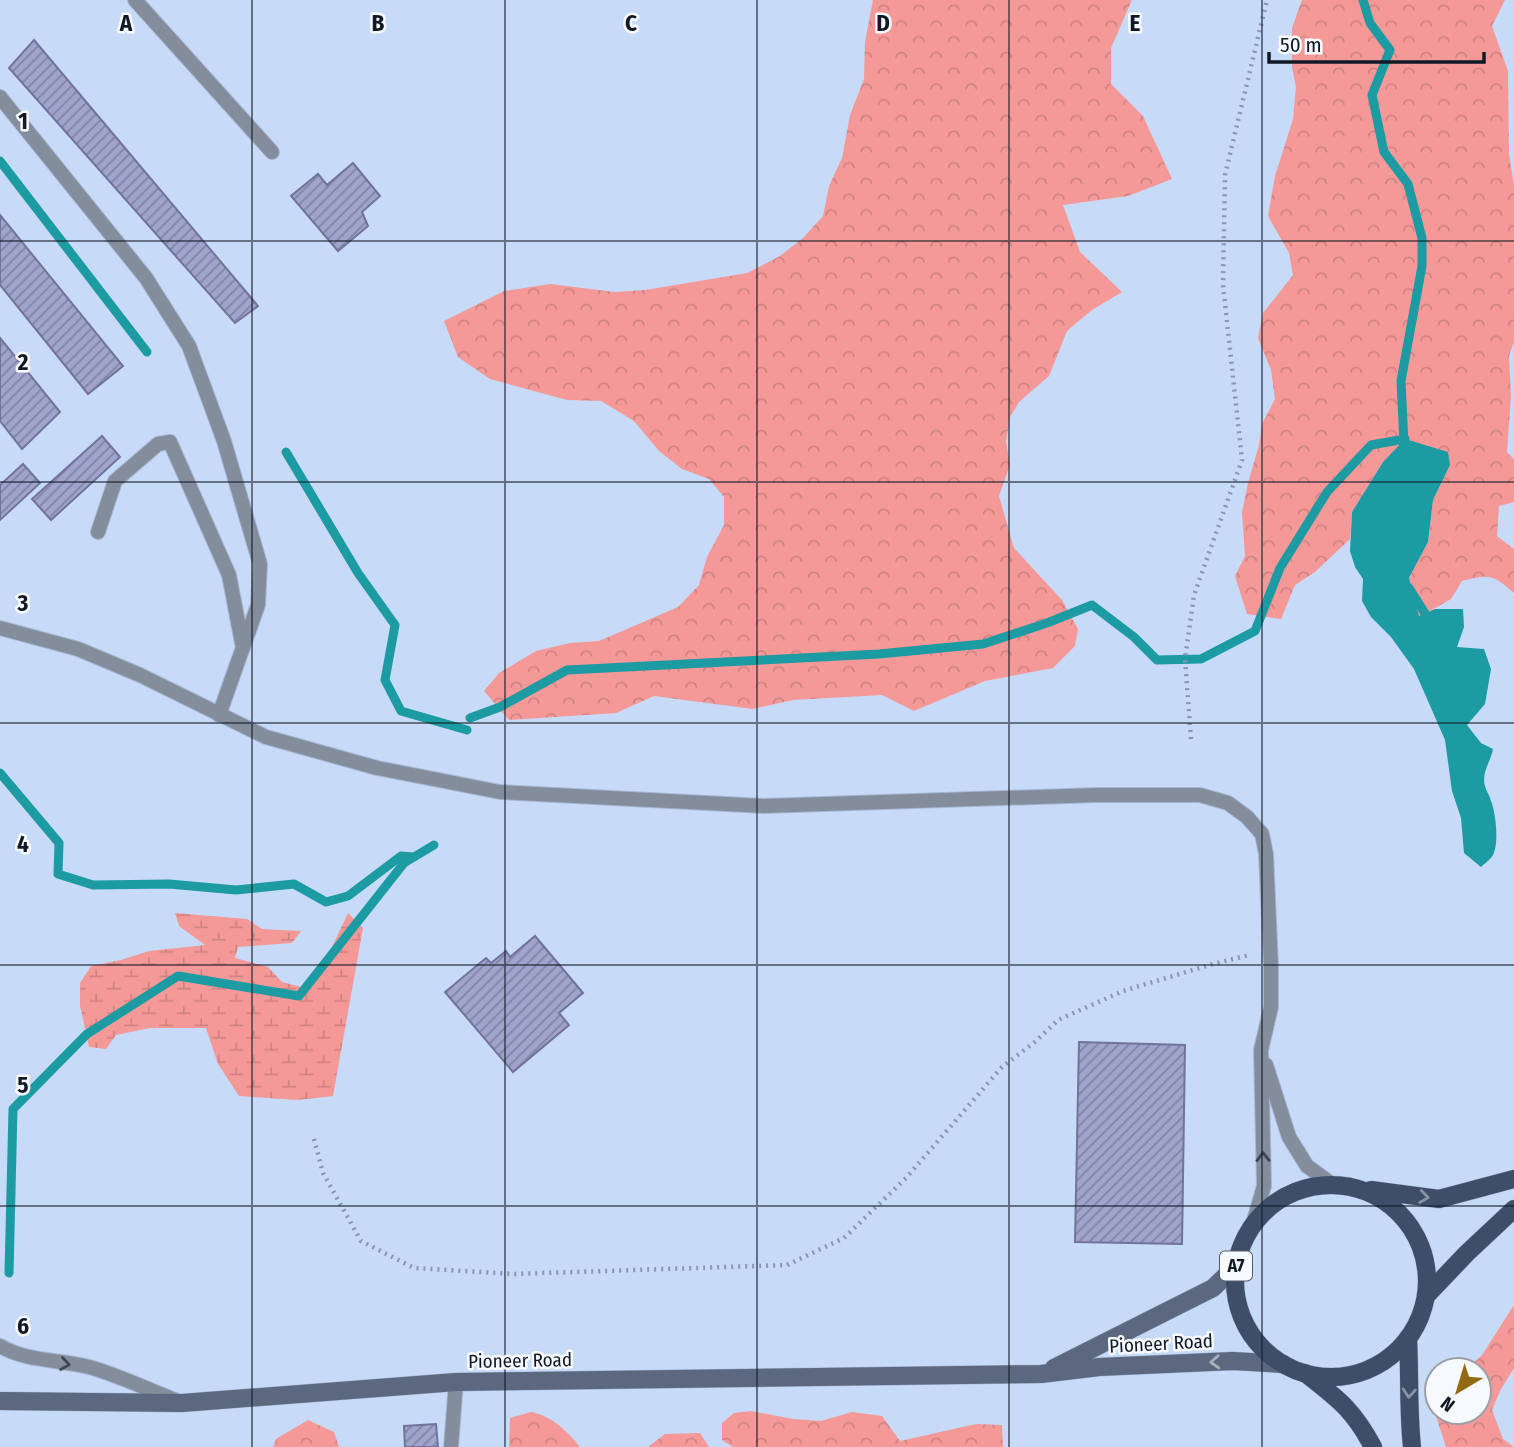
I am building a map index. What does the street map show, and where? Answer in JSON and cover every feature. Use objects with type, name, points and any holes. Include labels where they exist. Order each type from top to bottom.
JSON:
[{"type":"main road","name":"A7","points":[[1357,1188],[1378,1197],[1397,1211],[1412,1229],[1422,1250],[1426,1273],[1426,1296],[1420,1318],[1408,1338],[1392,1355],[1373,1367],[1351,1375],[1305,1373],[1283,1364],[1265,1350],[1250,1333],[1240,1311],[1235,1289],[1236,1266],[1242,1243],[1253,1224],[1269,1206],[1289,1194],[1311,1186],[1333,1185],[1357,1188],[1439,1199],[1514,1179]]},
{"type":"main road","name":"A7","points":[[1426,1296],[1514,1209]]},
{"type":"main road","name":"Pioneer Road","points":[[1041,1374],[1213,1288],[1236,1266]]},
{"type":"main road","name":"A7","points":[[1408,1338],[1408,1404],[1412,1447]]},
{"type":"main road","name":"Pioneer Road","points":[[0,1401],[182,1403],[456,1382],[1041,1374],[1099,1367],[1233,1361],[1283,1364]]},
{"type":"main road","name":"A7","points":[[1305,1373],[1351,1412],[1373,1447]]},
{"type":"lane","points":[[135,0],[272,152]]},
{"type":"lane","points":[[0,97],[146,278],[189,346],[224,441],[260,564],[258,605],[219,715]]},
{"type":"lane","points":[[98,532],[115,481],[159,444],[170,442],[229,575],[242,645]]},
{"type":"lane","points":[[0,628],[78,649],[140,675],[266,737],[377,768],[500,792],[764,806],[1097,795],[1200,795],[1227,803],[1247,817],[1262,834],[1266,854],[1271,1007],[1261,1050],[1264,1186],[1253,1224]]},
{"type":"lane","points":[[1261,1050],[1289,1137],[1307,1167],[1333,1185]]},
{"type":"lane","points":[[0,1346],[12,1353],[39,1360],[89,1367],[182,1403]]},
{"type":"lane","points":[[451,1447],[456,1382]]},
{"type":"path","points":[[1191,739],[1185,659],[1194,595],[1242,460],[1223,285],[1225,175],[1267,0]]},
{"type":"path","points":[[314,1139],[323,1174],[361,1241],[414,1268],[514,1274],[787,1265],[844,1238],[906,1178],[1002,1067],[1058,1020],[1122,991],[1213,964],[1270,951]]},
{"type":"green space","points":[[873,0],[1132,0],[1111,48],[1111,84],[1143,116],[1172,179],[1128,196],[1063,205],[1080,252],[1122,292],[1092,310],[1067,331],[1049,376],[1019,402],[1010,417],[1006,441],[1010,465],[999,496],[1014,548],[1062,600],[1078,629],[1075,646],[1053,668],[985,681],[914,711],[882,695],[793,700],[753,709],[654,696],[616,713],[509,720],[484,691],[499,673],[536,651],[570,643],[599,641],[678,607],[699,585],[707,557],[724,525],[724,497],[709,479],[682,469],[659,451],[634,421],[601,401],[567,400],[490,379],[458,357],[444,321],[504,291],[550,284],[615,292],[645,290],[747,273],[780,256],[803,238],[823,216],[829,186],[842,158],[850,115],[864,79],[865,42]]},
{"type":"green space","points":[[1302,0],[1505,0],[1492,26],[1508,71],[1509,154],[1514,185],[1514,341],[1509,356],[1511,396],[1507,452],[1514,459],[1514,502],[1499,506],[1497,536],[1514,549],[1514,593],[1490,577],[1462,581],[1451,599],[1419,617],[1409,578],[1428,542],[1433,500],[1450,465],[1383,462],[1352,512],[1350,539],[1315,572],[1295,585],[1281,619],[1247,614],[1235,576],[1245,556],[1242,512],[1262,424],[1275,399],[1271,370],[1258,338],[1263,313],[1293,275],[1289,253],[1268,216],[1275,176],[1293,119],[1296,87],[1292,67],[1292,28]]},
{"type":"green space","points":[[175,913],[247,919],[262,929],[301,931],[292,943],[238,947],[235,958],[268,967],[282,982],[305,988],[322,968],[348,913],[363,928],[333,1096],[297,1100],[239,1096],[218,1064],[206,1028],[150,1028],[116,1035],[106,1049],[89,1047],[80,1006],[80,983],[91,966],[149,951],[205,945],[179,926]]},
{"type":"green space","points":[[1514,1305],[1514,1368],[1493,1408],[1493,1356],[1482,1355]]},
{"type":"green space","points":[[751,1411],[821,1421],[852,1412],[882,1416],[900,1441],[976,1424],[1002,1425],[1003,1447],[733,1447],[722,1440],[722,1423],[734,1413]]},
{"type":"green space","points":[[531,1412],[558,1425],[580,1447],[509,1447],[510,1418]]},
{"type":"green space","points":[[1493,1413],[1503,1439],[1514,1447],[1446,1447],[1439,1426],[1493,1426]]},
{"type":"green space","points":[[308,1420],[334,1432],[339,1447],[273,1447],[276,1439]]},
{"type":"green space","points":[[700,1433],[709,1447],[648,1447],[665,1434]]},
{"type":"shaded area","points":[[1405,439],[1448,452],[1450,465],[1433,500],[1428,542],[1409,578],[1419,616],[1435,609],[1463,609],[1464,627],[1457,647],[1484,649],[1491,669],[1485,704],[1467,725],[1481,743],[1493,749],[1484,781],[1494,813],[1496,844],[1492,857],[1481,867],[1464,853],[1461,818],[1452,791],[1445,740],[1414,669],[1391,637],[1371,617],[1362,601],[1363,579],[1355,567],[1350,551],[1352,512],[1383,462]]},
{"type":"building","points":[[34,40],[258,306],[235,323],[9,68]]},
{"type":"building","points":[[353,163],[380,196],[362,212],[368,226],[338,251],[291,196],[318,174],[327,185]]},
{"type":"building","points":[[0,215],[123,366],[88,394],[0,285]]},
{"type":"building","points":[[0,338],[60,412],[22,449],[0,421]]},
{"type":"building","points":[[102,436],[120,457],[51,520],[32,499]]},
{"type":"building","points":[[23,464],[40,483],[0,520],[0,485]]},
{"type":"building","points":[[535,936],[583,993],[559,1013],[569,1025],[513,1072],[445,992],[486,958],[491,963],[506,951],[510,957]]},
{"type":"building","points":[[1079,1042],[1185,1045],[1182,1244],[1075,1242]]},
{"type":"building","points":[[436,1424],[438,1447],[405,1447],[404,1426]]},
{"type":"waterway","points":[[1363,0],[1370,23],[1390,50],[1372,95],[1384,152],[1408,184],[1422,238],[1422,266],[1401,381],[1404,444]]},
{"type":"waterway","points":[[0,161],[147,352]]},
{"type":"waterway","points":[[470,718],[500,707],[567,670],[879,654],[983,644],[1092,605],[1134,637],[1157,660],[1201,659],[1255,631],[1280,568],[1327,492],[1371,445],[1405,439]]},
{"type":"waterway","points":[[286,452],[358,573],[395,625],[385,680],[401,711],[467,730]]},
{"type":"waterway","points":[[1409,588],[1431,623]]},
{"type":"waterway","points":[[0,773],[59,843],[58,874],[93,885],[169,884],[236,890],[294,884],[326,902],[348,896],[401,856],[413,857]]},
{"type":"waterway","points":[[9,1273],[13,1109],[87,1034],[178,976],[299,996],[404,863],[434,845]]}]
